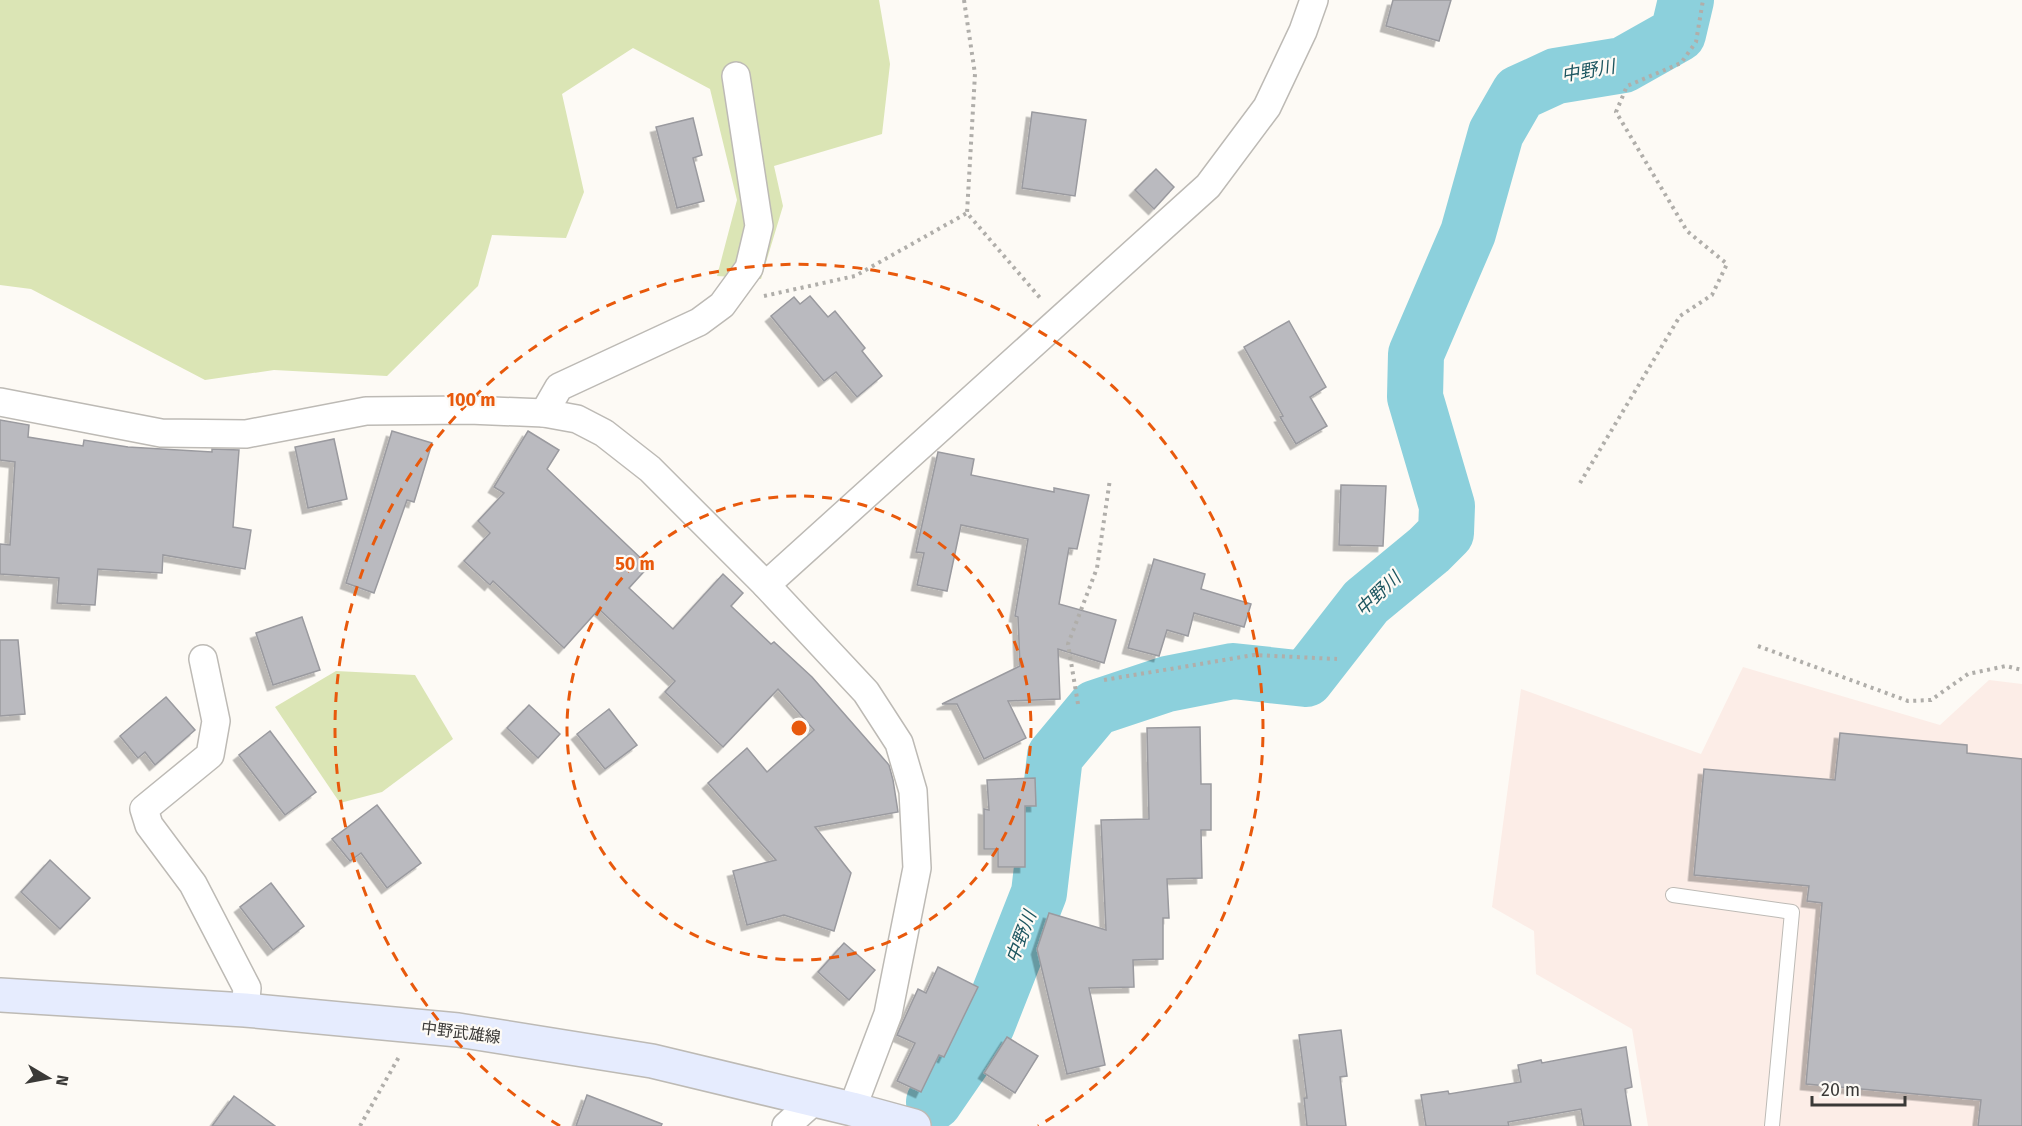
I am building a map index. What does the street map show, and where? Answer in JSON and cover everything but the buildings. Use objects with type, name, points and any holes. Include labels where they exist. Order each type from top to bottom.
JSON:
[{"type":"main road","name":"中野武雄線","points":[[0,995],[245,1011],[458,1030],[652,1061],[914,1126]]},
{"type":"street","points":[[766,585],[1208,186],[1267,107],[1314,0]]},
{"type":"street","points":[[544,413],[559,387],[699,322],[722,306],[748,268],[759,226],[736,76]]},
{"type":"street","points":[[0,402],[161,433],[246,434],[366,411],[469,410],[544,413],[577,419],[603,433],[650,469],[766,585],[866,693],[899,743],[913,791],[917,868],[888,1014],[852,1109]]},
{"type":"street","points":[[203,659],[216,721],[210,755],[144,809],[149,825],[194,884],[247,988],[245,1011]]},
{"type":"street","points":[[786,1126],[815,1100]]},
{"type":"lane","points":[[1673,895],[1792,912],[1772,1126]]},
{"type":"path","points":[[964,0],[975,74],[967,213],[1059,320]]},
{"type":"path","points":[[1580,483],[1680,315],[1712,295],[1727,264],[1687,231],[1616,112],[1627,86],[1681,63],[1696,42],[1703,0]]},
{"type":"path","points":[[722,306],[855,276],[967,213]]},
{"type":"path","points":[[1078,704],[1068,644],[1097,568],[1110,479]]},
{"type":"path","points":[[1758,646],[1908,701],[1931,700],[1968,674],[2006,666],[2022,670]]},
{"type":"path","points":[[1104,680],[1254,655],[1337,659]]},
{"type":"path","points":[[360,1126],[417,1026]]},
{"type":"shaded area","points":[[1743,667],[1940,725],[1989,680],[2022,684],[2022,1126],[1648,1126],[1632,1029],[1536,974],[1534,931],[1492,907],[1521,689],[1701,754]]},
{"type":"green space","points":[[0,0],[879,0],[890,64],[882,134],[774,166],[783,206],[761,279],[717,276],[737,200],[710,89],[633,48],[562,94],[584,192],[566,238],[492,235],[478,286],[387,376],[274,370],[205,380],[31,289],[0,285]]},
{"type":"green space","points":[[336,671],[415,675],[453,739],[382,792],[340,803],[275,707]]},
{"type":"waterway","name":"中野川","points":[[934,1102],[987,1025],[1039,893],[1055,756],[1095,708],[1167,684],[1233,671],[1306,679],[1366,602],[1446,533],[1447,506],[1415,397],[1416,354],[1468,233],[1496,133],[1519,93],[1556,76],[1623,65],[1678,34],[1686,0]]}]
